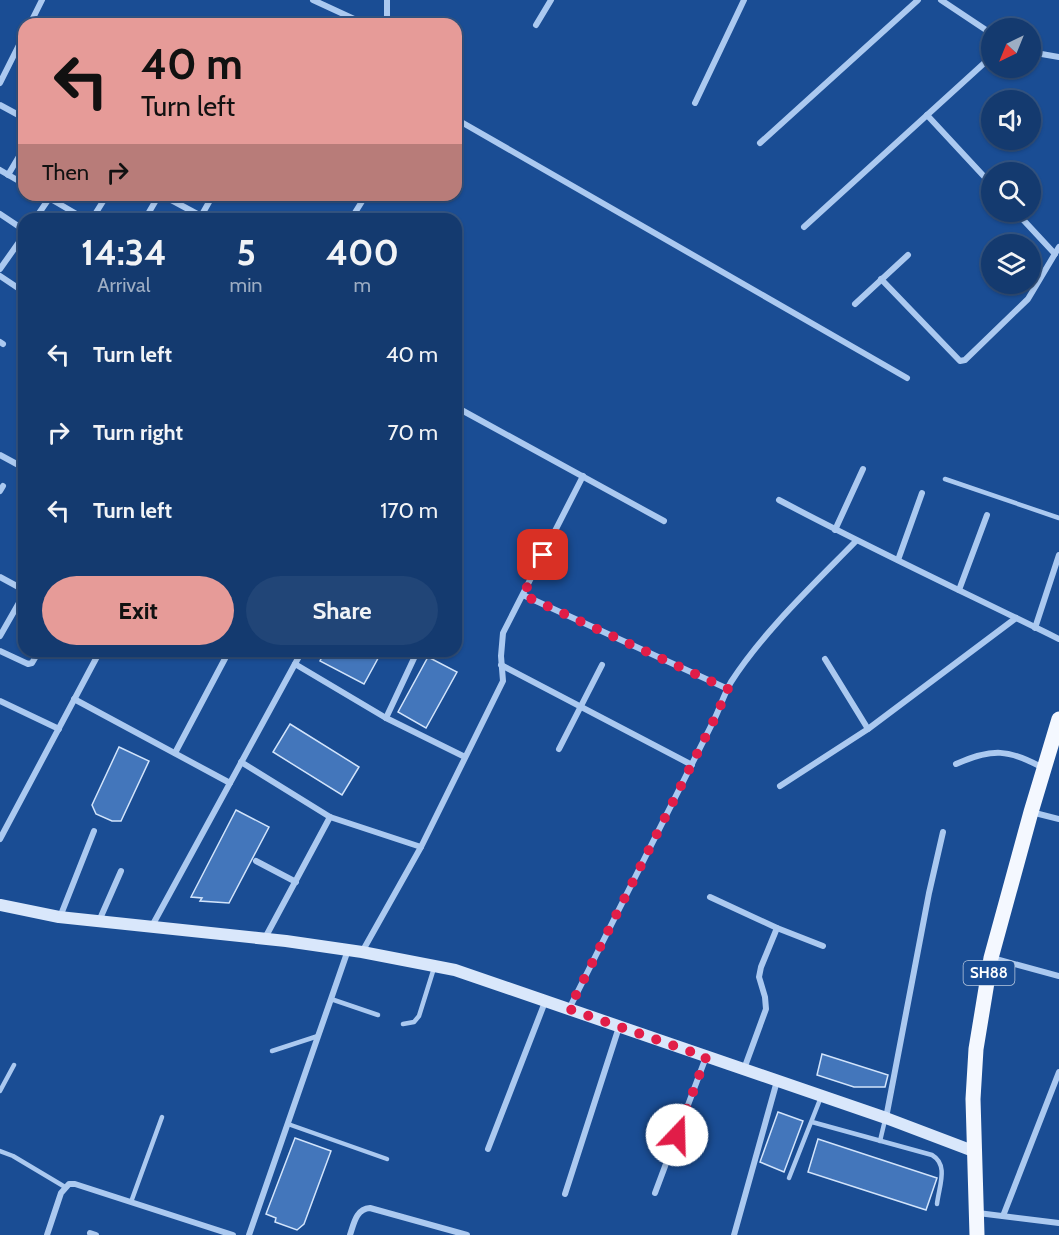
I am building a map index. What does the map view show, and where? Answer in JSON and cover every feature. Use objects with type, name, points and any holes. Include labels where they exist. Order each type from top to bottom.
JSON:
[{"type":"main road","name":"SH88","points":[[977,1235],[978,1213],[973,1151],[976,1049],[991,958],[1030,812],[1059,719]]},
{"type":"street","points":[[33,18],[42,0]]},
{"type":"street","points":[[313,0],[352,18]]},
{"type":"street","points":[[387,0],[387,18]]},
{"type":"street","points":[[536,25],[551,0]]},
{"type":"street","points":[[695,103],[744,0]]},
{"type":"street","points":[[760,143],[918,0]]},
{"type":"street","points":[[941,0],[981,27]]},
{"type":"street","points":[[0,83],[18,47]]},
{"type":"street","points":[[1041,54],[1059,57]]},
{"type":"street","points":[[804,226],[981,66]]},
{"type":"street","points":[[0,105],[18,115]]},
{"type":"street","points":[[927,115],[981,173]]},
{"type":"street","points":[[462,122],[908,378]]},
{"type":"street","points":[[8,175],[18,158]]},
{"type":"street","points":[[0,170],[18,181]]},
{"type":"street","points":[[56,201],[75,213]]},
{"type":"street","points":[[171,201],[192,213]]},
{"type":"street","points":[[0,214],[18,226]]},
{"type":"street","points":[[1025,222],[1055,254]]},
{"type":"street","points":[[0,269],[18,244]]},
{"type":"street","points":[[881,279],[960,361],[965,360],[1028,299],[1059,247]]},
{"type":"street","points":[[855,304],[908,255]]},
{"type":"street","points":[[0,276],[18,288]]},
{"type":"street","points":[[462,410],[664,521]]},
{"type":"street","points":[[0,454],[18,464]]},
{"type":"street","points":[[835,530],[863,469]]},
{"type":"street","points":[[362,952],[421,847],[503,681],[501,665],[504,633],[583,476]]},
{"type":"street","points":[[898,561],[922,493]]},
{"type":"street","points":[[779,500],[856,541],[1059,639]]},
{"type":"street","points":[[959,590],[987,515]]},
{"type":"street","points":[[569,1009],[728,689],[748,658],[788,612],[856,541]]},
{"type":"street","points":[[1035,628],[1059,555]]},
{"type":"street","points":[[0,577],[18,588]]},
{"type":"street","points":[[523,595],[728,689]]},
{"type":"street","points":[[0,636],[18,603]]},
{"type":"street","points":[[780,786],[868,729],[1016,618]]},
{"type":"street","points":[[0,651],[28,664],[32,663],[36,657]]},
{"type":"street","points":[[1,835],[97,657]]},
{"type":"street","points":[[175,753],[226,657]]},
{"type":"street","points":[[151,927],[299,657]]},
{"type":"street","points":[[387,718],[415,657]]},
{"type":"street","points":[[825,659],[868,729]]},
{"type":"street","points":[[295,664],[387,718],[465,757]]},
{"type":"street","points":[[501,665],[692,765]]},
{"type":"street","points":[[559,750],[602,665]]},
{"type":"street","points":[[74,699],[230,783]]},
{"type":"street","points":[[0,701],[58,729]]},
{"type":"street","points":[[956,764],[977,754],[1000,752],[1023,757],[1043,768]]},
{"type":"street","points":[[241,762],[330,817],[421,847]]},
{"type":"street","points":[[1030,812],[1059,819]]},
{"type":"street","points":[[265,938],[330,817]]},
{"type":"street","points":[[59,917],[94,831]]},
{"type":"street","points":[[886,1118],[929,892],[944,832]]},
{"type":"street","points":[[256,861],[296,882]]},
{"type":"street","points":[[99,921],[121,871]]},
{"type":"street","points":[[710,897],[823,946]]},
{"type":"street","points":[[0,905],[59,917],[265,938],[362,952],[455,970],[886,1118],[973,1151]]},
{"type":"street","points":[[744,1069],[766,1009],[759,977],[777,928]]},
{"type":"street","points":[[249,1235],[348,950]]},
{"type":"street","points":[[991,958],[1059,976]]},
{"type":"street","points":[[488,1149],[545,1001]]},
{"type":"street","points":[[565,1194],[619,1027]]},
{"type":"street","points":[[655,1193],[706,1057]]},
{"type":"street","points":[[1003,1215],[1059,1072]]},
{"type":"street","points":[[734,1235],[777,1081]]},
{"type":"street","points":[[47,1235],[65,1187],[75,1184],[233,1235]]},
{"type":"street","points":[[350,1235],[358,1213],[364,1208],[370,1208],[467,1235]]},
{"type":"street","points":[[978,1213],[1059,1223]]},
{"type":"lane","points":[[945,479],[1059,518]]},
{"type":"lane","points":[[403,1024],[414,1022],[419,1016],[435,966]]},
{"type":"lane","points":[[331,999],[378,1015]]},
{"type":"lane","points":[[272,1051],[318,1036]]},
{"type":"lane","points":[[0,1091],[14,1065]]},
{"type":"lane","points":[[789,1178],[821,1097]]},
{"type":"lane","points":[[131,1202],[162,1117]]},
{"type":"lane","points":[[880,1141],[886,1118]]},
{"type":"lane","points":[[812,1122],[932,1155],[939,1160],[942,1166],[937,1204]]},
{"type":"lane","points":[[288,1124],[387,1159]]},
{"type":"lane","points":[[0,1151],[13,1156],[65,1187]]},
{"type":"building","points":[[322,657],[379,657],[364,684],[320,661]]},
{"type":"building","points":[[428,657],[457,672],[426,728],[398,712]]},
{"type":"building","points":[[290,724],[359,767],[342,795],[273,752]]},
{"type":"building","points":[[119,747],[149,761],[121,821],[112,821],[96,814],[92,805]]},
{"type":"building","points":[[236,810],[269,827],[229,903],[200,901],[202,898],[191,897]]},
{"type":"building","points":[[822,1054],[888,1075],[885,1087],[854,1087],[817,1075]]},
{"type":"building","points":[[778,1112],[803,1121],[784,1172],[760,1162]]},
{"type":"building","points":[[295,1138],[331,1151],[304,1224],[297,1230],[275,1222],[276,1218],[266,1214]]},
{"type":"building","points":[[818,1139],[937,1178],[926,1210],[808,1172]]},
{"type":"route","points":[[543,555],[523,595],[728,689],[569,1009],[706,1057],[677,1135]]}]
